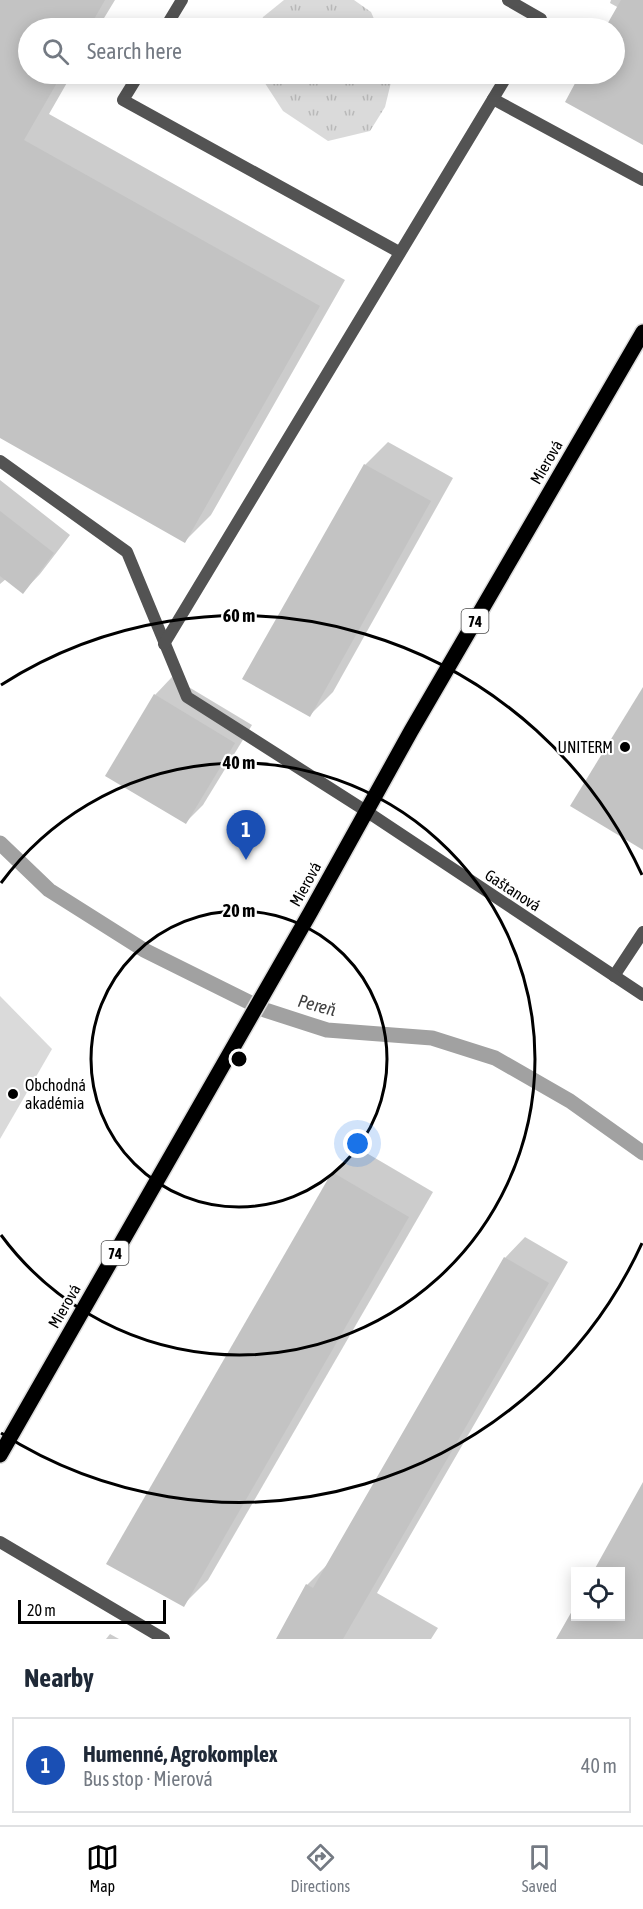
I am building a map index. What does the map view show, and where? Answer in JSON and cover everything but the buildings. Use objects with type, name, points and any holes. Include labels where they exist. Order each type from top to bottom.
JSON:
[{"type":"main road","name":"Mierová","points":[[0,1455],[366,811],[643,332]]},
{"type":"street","points":[[171,18],[182,0]]},
{"type":"street","points":[[508,0],[539,18]]},
{"type":"street","points":[[133,84],[123,100],[399,252]]},
{"type":"street","points":[[165,644],[502,84]]},
{"type":"street","points":[[493,99],[643,180]]},
{"type":"street","name":"Gaštanová","points":[[0,461],[127,552],[187,698],[366,811],[643,995]]},
{"type":"street","points":[[614,976],[643,932]]},
{"type":"street","points":[[0,1542],[164,1639]]},
{"type":"green space","points":[[284,0],[354,0],[371,12],[374,18],[263,18]]},
{"type":"green space","points":[[265,84],[391,84],[385,107],[370,131],[328,141],[283,111]]},
{"type":"green space","name":"Obchodná akadémia","points":[[0,996],[52,1049],[0,1139]]},
{"type":"waterway","name":"Pereň","points":[[0,843],[49,890],[144,950],[265,1010],[327,1030],[432,1038],[495,1058],[570,1101],[643,1153]]},
{"type":"place","name":"UNITERM","points":[[625,747]]},
{"type":"place","name":"Humenné, Agrokomplex","points":[[246,860]]},
{"type":"place","name":"Obchodná akadémia","points":[[13,1094]]}]
